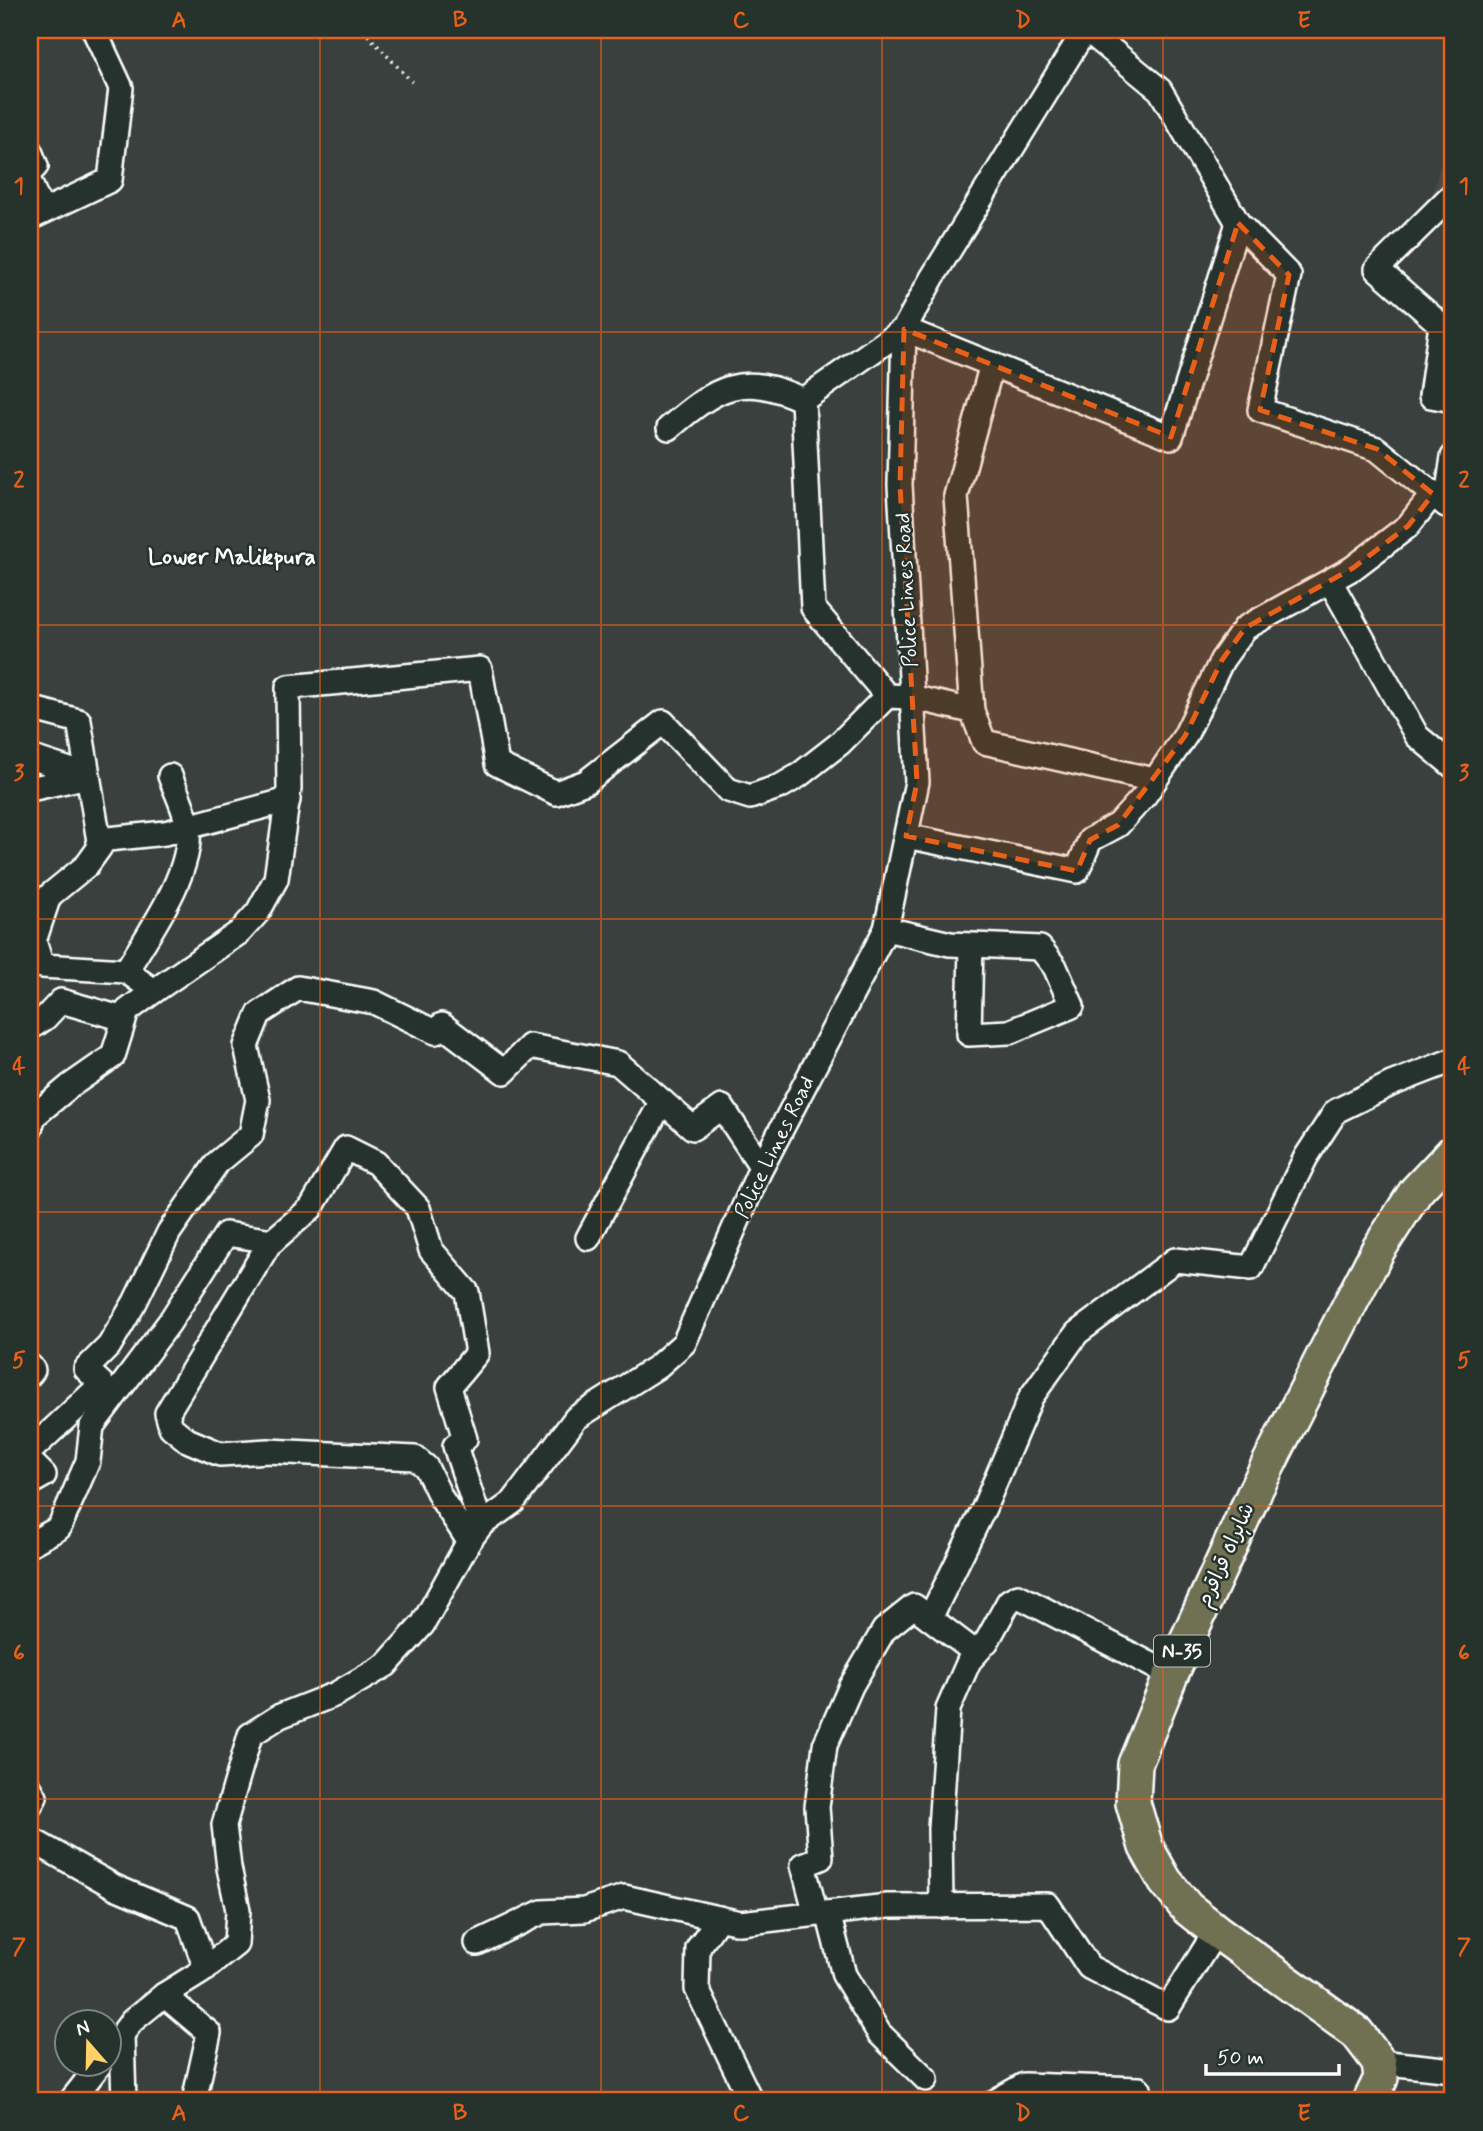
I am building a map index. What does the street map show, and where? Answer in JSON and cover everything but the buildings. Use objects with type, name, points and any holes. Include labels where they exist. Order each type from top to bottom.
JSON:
[{"type":"highway","name":"شاہراہ قراقرم","points":[[1379,2062],[1357,2033],[1187,1908],[1165,1881],[1146,1847],[1133,1803],[1135,1764],[1171,1675],[1256,1489],[1378,1250],[1416,1191],[1453,1152]]},
{"type":"highway","points":[[1370,2101],[1381,2078],[1379,2062]]},
{"type":"street","points":[[30,183],[36,215],[110,180],[121,88],[94,30]]},
{"type":"street","points":[[1086,30],[1160,90],[1238,223],[1289,275],[1260,410],[1377,449],[1444,500]]},
{"type":"street","name":"Police Lines Road","points":[[122,2035],[132,2021],[206,1969],[236,1944],[238,1910],[224,1825],[250,1735],[280,1716],[336,1694],[386,1665],[423,1624],[475,1533],[513,1502],[576,1418],[657,1367],[684,1343],[761,1166],[886,929],[917,782],[900,485],[904,329],[932,278],[1086,30]]},
{"type":"street","points":[[30,151],[36,166],[30,172]]},
{"type":"street","points":[[1448,207],[1377,269],[1441,325],[1431,396],[1453,400]]},
{"type":"street","points":[[803,400],[904,329],[1171,437],[1238,223]]},
{"type":"street","points":[[992,364],[956,496],[972,711],[984,742],[1154,780]]},
{"type":"street","points":[[669,428],[701,401],[722,390],[748,384],[776,387],[803,400]]},
{"type":"street","points":[[803,400],[813,608],[887,696]]},
{"type":"street","points":[[906,836],[1077,871],[1090,840],[1118,825],[1185,736],[1222,660],[1245,628],[1353,568],[1444,500],[1453,457]]},
{"type":"street","points":[[1330,581],[1417,736],[1453,766]]},
{"type":"street","points":[[30,1129],[34,1116],[70,1086],[113,1056],[127,1011],[240,932],[258,912],[276,879],[288,800],[288,687],[480,669],[497,764],[556,793],[586,782],[663,722],[728,790],[750,797],[782,786],[798,776],[839,744],[887,696],[911,697],[972,711]]},
{"type":"street","points":[[30,708],[79,721],[100,846],[87,865],[49,896],[34,941],[41,966],[126,971],[154,991]]},
{"type":"street","points":[[30,757],[88,776]]},
{"type":"street","points":[[30,789],[88,776]]},
{"type":"street","points":[[126,971],[160,916],[187,859],[188,827],[170,776]]},
{"type":"street","points":[[99,840],[165,833],[288,800]]},
{"type":"street","points":[[886,929],[950,944],[1040,948],[1055,967],[1072,1006],[1009,1032],[969,1034],[971,945]]},
{"type":"street","points":[[30,1451],[102,1384],[86,1369],[110,1346],[169,1232],[217,1163],[251,1135],[258,1100],[246,1046],[259,1014],[298,988],[374,1002],[435,1032],[442,1025],[504,1072],[530,1046],[618,1063],[693,1128],[722,1107],[761,1166]]},
{"type":"street","points":[[30,1028],[45,1018],[61,1001],[124,1019]]},
{"type":"street","points":[[930,1618],[985,1508],[1031,1397],[1077,1333],[1175,1260],[1251,1268],[1306,1157],[1336,1111],[1391,1084],[1453,1060]]},
{"type":"street","points":[[588,1238],[662,1101]]},
{"type":"street","points":[[346,1148],[376,1163],[418,1208],[431,1250],[467,1292],[477,1353],[449,1387],[465,1439],[455,1446],[475,1533],[441,1498],[426,1467],[415,1458],[268,1451],[220,1454],[187,1440],[171,1427],[167,1413],[269,1244],[312,1208],[346,1148]]},
{"type":"street","points":[[30,1544],[59,1528],[88,1461],[92,1426],[169,1323],[226,1234],[273,1241]]},
{"type":"street","points":[[30,1366],[33,1370],[30,1374]]},
{"type":"street","points":[[30,1461],[44,1475],[30,1483]]},
{"type":"street","points":[[941,1906],[940,1829],[948,1709],[969,1661],[987,1641],[1009,1601],[1018,1596],[1171,1675]]},
{"type":"street","points":[[926,2079],[879,2033],[844,1975],[803,1865],[821,1858],[817,1807],[825,1745],[851,1686],[884,1630],[914,1606],[976,1653]]},
{"type":"street","points":[[30,1788],[36,1797],[30,1806]]},
{"type":"street","points":[[30,1839],[116,1887],[188,1919],[206,1969]]},
{"type":"street","points":[[477,1943],[542,1912],[584,1910],[624,1897],[740,1923],[888,1906],[1048,1905],[1089,1967],[1168,2008],[1216,1931]]},
{"type":"street","points":[[719,1918],[698,1948],[697,1989],[751,2101]]},
{"type":"street","points":[[164,1996],[209,2032],[194,2101]]},
{"type":"street","points":[[1379,2062],[1453,2070]]},
{"type":"street","points":[[71,2101],[89,2078]]},
{"type":"street","points":[[120,2078],[124,2101]]},
{"type":"street","points":[[996,2101],[1024,2085],[1139,2089],[1135,2101]]},
{"type":"path","points":[[363,30],[412,82]]},
{"type":"highlighted area","points":[[1238,223],[1289,275],[1260,410],[1377,449],[1433,494],[1408,526],[1353,568],[1245,628],[1222,660],[1185,736],[1118,825],[1090,840],[1077,871],[906,836],[917,782],[900,485],[904,329],[1171,437]]},
{"type":"shaded area","points":[[1453,121],[1453,230],[1425,219]]},
{"type":"district","name":"Lower Malikpura","points":[[232,556]]}]
